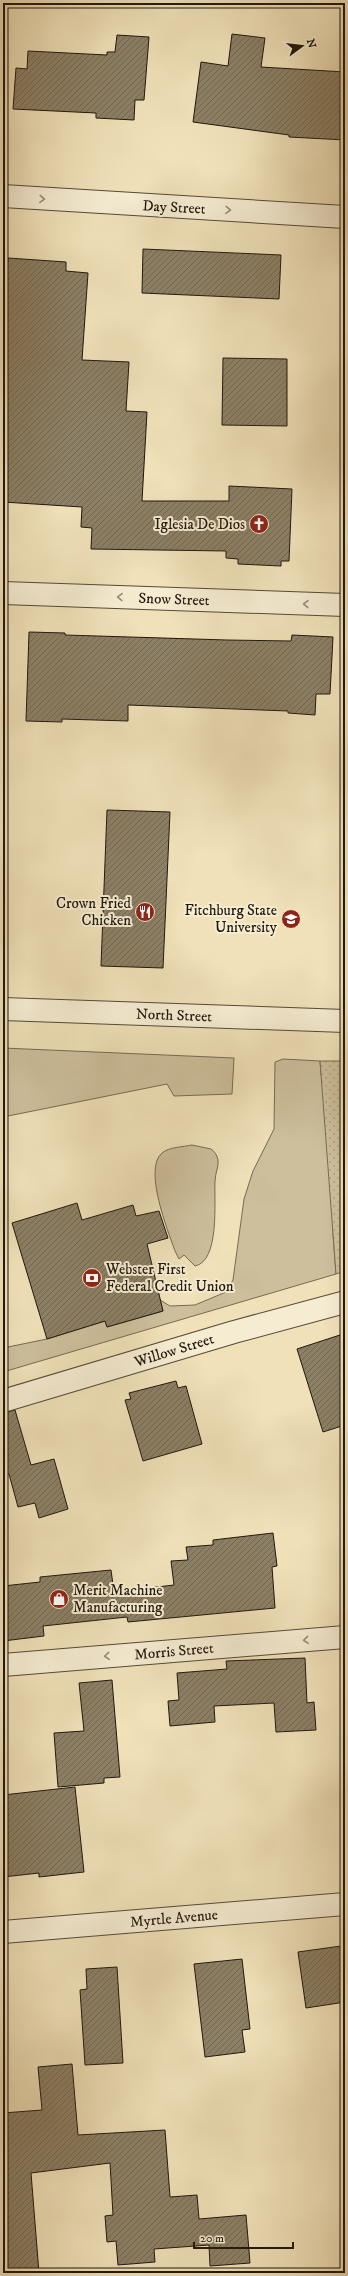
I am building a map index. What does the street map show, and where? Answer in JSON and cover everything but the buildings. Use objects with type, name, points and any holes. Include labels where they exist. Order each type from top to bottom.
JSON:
[{"type":"street","name":"Day Street","points":[[3,196],[345,217]]},
{"type":"street","name":"Snow Street","points":[[3,593],[345,605]]},
{"type":"street","name":"North Street","points":[[3,1009],[345,1021]]},
{"type":"street","name":"Willow Street","points":[[3,1401],[234,1332],[345,1302]]},
{"type":"street","name":"Morris Street","points":[[3,1665],[345,1637]]},
{"type":"street","name":"Myrtle Avenue","points":[[3,1932],[345,1904]]},
{"type":"shaded area","points":[[3,1048],[234,1058],[232,1094],[174,1096],[167,1084],[3,1117]]},
{"type":"shaded area","points":[[283,1059],[320,1061],[321,1075],[345,1061],[345,1232],[333,1233],[336,1274],[3,1372],[3,1348],[47,1339],[105,1321],[107,1327],[163,1311],[160,1300],[170,1306],[195,1305],[226,1292],[233,1280],[244,1199],[253,1171],[274,1129],[275,1062]]},
{"type":"shaded area","points":[[320,1061],[345,1061],[345,1271],[336,1274]]},
{"type":"shaded area","points":[[192,1145],[211,1149],[215,1152],[218,1158],[215,1178],[215,1215],[212,1242],[209,1253],[203,1262],[195,1266],[184,1255],[179,1259],[175,1251],[159,1200],[155,1172],[157,1161],[162,1153],[172,1148]]},
{"type":"place","name":"Iglesia De Dios","points":[[259,524]]},
{"type":"place","name":"Crown Fried Chicken","points":[[145,912]]},
{"type":"place","name":"Fitchburg State University","points":[[291,919]]},
{"type":"place","name":"Webster First Federal Credit Union","points":[[92,1278]]},
{"type":"place","name":"Merit Machine Manufacturing","points":[[59,1599]]}]
